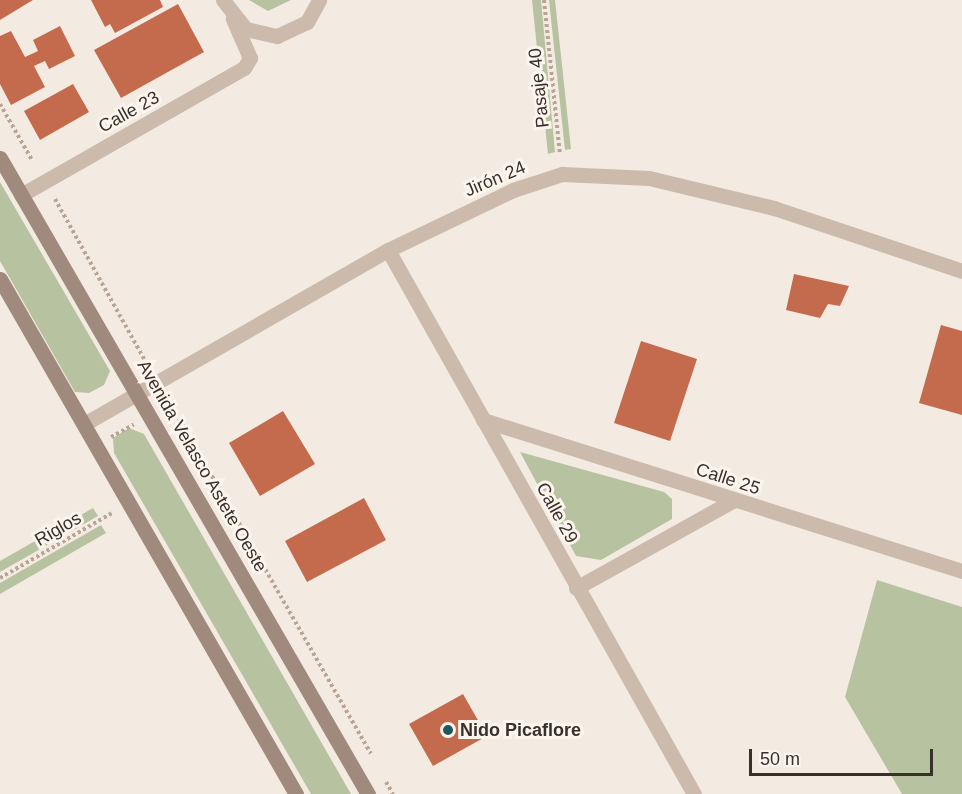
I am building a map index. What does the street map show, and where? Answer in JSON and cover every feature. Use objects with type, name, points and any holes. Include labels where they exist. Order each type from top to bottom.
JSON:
[{"type":"street","points":[[223,1],[233,19],[246,29],[277,36],[307,22],[319,0]]},
{"type":"street","name":"Calle 23","points":[[21,195],[231,78],[250,58],[233,19]]},
{"type":"street","name":"Avenida Velasco Astete Oeste","points":[[0,158],[368,794]]},
{"type":"street","name":"Jirón 24","points":[[84,424],[388,250],[513,190],[562,174],[649,178],[774,208],[962,272]]},
{"type":"street","name":"Calle 29","points":[[388,250],[576,588],[694,794]]},
{"type":"street","points":[[0,279],[296,794]]},
{"type":"street","name":"Calle 25","points":[[483,420],[732,501],[962,571]]},
{"type":"street","points":[[576,588],[732,501]]},
{"type":"path","name":"Pasaje 40","points":[[544,0],[562,174]]},
{"type":"path","points":[[0,104],[32,160]]},
{"type":"path","points":[[55,199],[147,364]]},
{"type":"path","points":[[170,403],[376,763]]},
{"type":"path","name":"Riglos","points":[[0,578],[129,504]]},
{"type":"path","points":[[382,773],[393,794]]},
{"type":"green space","points":[[249,0],[291,0],[268,11]]},
{"type":"green space","points":[[532,0],[541,0],[555,152],[548,154]]},
{"type":"green space","points":[[549,0],[555,0],[571,149],[565,150]]},
{"type":"green space","points":[[0,182],[110,371],[104,385],[89,393],[75,392],[0,261]]},
{"type":"green space","points":[[129,428],[144,434],[351,794],[311,794],[114,453],[113,438]]},
{"type":"green space","points":[[520,452],[664,492],[672,499],[672,519],[601,560],[576,556]]},
{"type":"green space","points":[[93,508],[98,516],[0,572],[0,561]]},
{"type":"green space","points":[[101,525],[106,533],[0,594],[0,583]]},
{"type":"green space","points":[[877,580],[962,607],[962,794],[902,794],[845,697]]},
{"type":"building","points":[[0,0],[33,0],[0,20]]},
{"type":"building","points":[[91,0],[160,0],[163,7],[115,33],[110,24],[105,27]]},
{"type":"building","points":[[178,4],[204,52],[121,98],[94,50]]},
{"type":"building","points":[[60,26],[75,56],[49,69],[45,61],[34,66],[45,87],[11,105],[0,84],[0,36],[11,31],[25,57],[38,51],[33,40]]},
{"type":"building","points":[[73,84],[89,112],[40,140],[24,111]]},
{"type":"building","points":[[794,274],[849,286],[840,306],[828,304],[820,318],[786,310]]},
{"type":"building","points":[[941,325],[962,331],[962,415],[919,403]]},
{"type":"building","points":[[641,341],[697,359],[670,441],[614,423]]},
{"type":"building","points":[[283,411],[315,464],[260,496],[229,443]]},
{"type":"building","points":[[364,498],[386,540],[307,582],[285,541]]},
{"type":"building","name":"Nido Picaflore","points":[[463,694],[487,736],[433,766],[409,724]]},
{"type":"place","name":"Nido Picaflore","points":[[448,730]]}]
